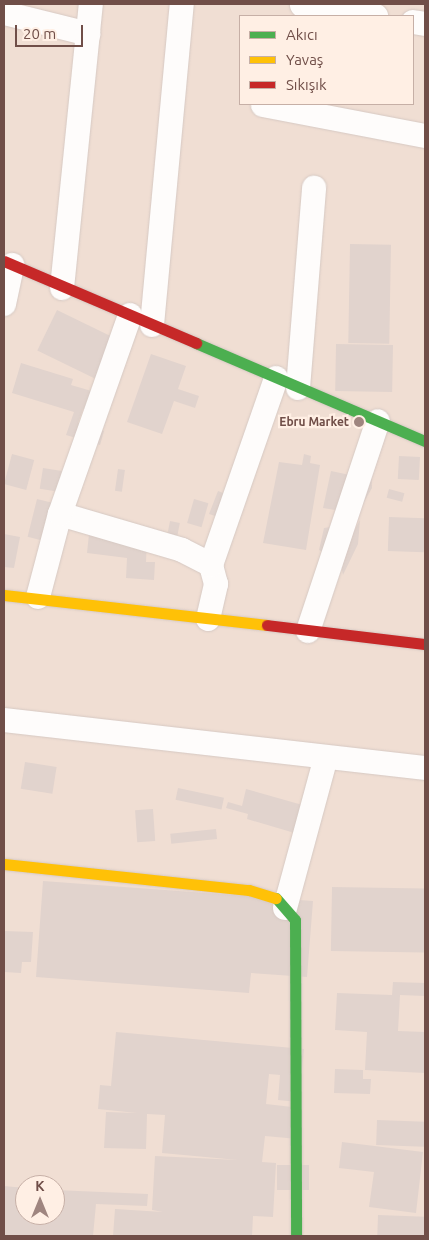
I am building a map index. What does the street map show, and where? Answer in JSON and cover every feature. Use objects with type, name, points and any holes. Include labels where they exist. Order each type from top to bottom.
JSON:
[{"type":"main road","points":[[8,263],[62,288],[130,315],[425,441]]},
{"type":"main road","points":[[4,588],[38,596],[208,619],[425,644]]},
{"type":"main road","points":[[4,595],[38,596]]},
{"type":"main road","points":[[4,864],[249,890],[278,899],[295,920],[296,1236]]},
{"type":"street","points":[[62,288],[91,4]]},
{"type":"street","points":[[152,325],[182,4]]},
{"type":"street","points":[[302,4],[337,7],[372,15]]},
{"type":"street","points":[[4,13],[88,34]]},
{"type":"street","points":[[263,105],[425,136]]},
{"type":"street","points":[[298,388],[314,188]]},
{"type":"street","points":[[4,304],[8,263]]},
{"type":"street","points":[[38,596],[60,514],[130,315]]},
{"type":"street","points":[[208,619],[216,584],[210,565],[276,378]]},
{"type":"street","points":[[308,632],[378,421]]},
{"type":"street","points":[[60,514],[182,550],[210,565]]},
{"type":"street","points":[[4,720],[425,768]]},
{"type":"street","points":[[285,908],[326,757]]},
{"type":"shaded area","points":[[4,4],[425,4],[425,1236],[4,1236]]},
{"type":"building","points":[[350,244],[391,245],[389,344],[348,343]]},
{"type":"building","points":[[57,310],[115,338],[95,379],[37,350]]},
{"type":"building","points":[[336,344],[393,345],[392,392],[335,391]]},
{"type":"building","points":[[151,354],[186,366],[178,389],[199,396],[195,408],[174,401],[162,434],[127,422]]},
{"type":"building","points":[[21,363],[73,379],[71,385],[95,392],[89,411],[83,409],[78,423],[104,431],[100,445],[66,435],[74,412],[12,393]]},
{"type":"building","points":[[12,454],[34,460],[26,490],[4,484]]},
{"type":"building","points":[[304,454],[311,456],[310,463],[320,465],[306,550],[263,543],[279,462],[302,465]]},
{"type":"building","points":[[399,456],[420,457],[419,480],[398,479]]},
{"type":"building","points":[[371,466],[372,488],[352,523],[353,533],[360,520],[358,544],[343,575],[339,555],[330,556],[319,550],[324,528],[337,526],[335,510],[323,508],[331,471],[350,475]]},
{"type":"building","points":[[43,468],[62,471],[58,492],[40,489]]},
{"type":"building","points":[[118,469],[125,470],[122,492],[115,491]]},
{"type":"building","points":[[389,489],[404,493],[402,502],[387,498]]},
{"type":"building","points":[[218,491],[244,501],[221,518],[209,514]]},
{"type":"building","points":[[37,499],[57,504],[48,542],[28,537]]},
{"type":"building","points":[[194,499],[208,503],[202,527],[187,523]]},
{"type":"building","points":[[389,517],[425,518],[424,552],[388,551]]},
{"type":"building","points":[[170,521],[180,523],[177,538],[167,536]]},
{"type":"building","points":[[4,534],[20,537],[14,568],[4,567]]},
{"type":"building","points":[[89,534],[147,539],[146,562],[155,562],[154,580],[126,578],[127,558],[87,553]]},
{"type":"building","points":[[25,762],[57,767],[52,794],[21,789]]},
{"type":"building","points":[[178,788],[224,798],[221,810],[176,800]]},
{"type":"building","points":[[246,789],[306,806],[298,834],[247,819],[248,814],[226,808],[228,802],[242,806]]},
{"type":"building","points":[[153,809],[155,841],[137,842],[135,810]]},
{"type":"building","points":[[216,829],[217,839],[171,844],[170,834]]},
{"type":"building","points":[[43,881],[313,901],[307,977],[251,973],[249,993],[36,977]]},
{"type":"building","points":[[332,887],[425,889],[424,953],[331,951]]},
{"type":"building","points":[[4,931],[33,932],[31,962],[22,962],[21,973],[4,972]]},
{"type":"building","points":[[393,982],[425,983],[425,996],[400,995],[398,1031],[425,1032],[425,1073],[365,1070],[367,1032],[335,1030],[337,993],[392,995]]},
{"type":"building","points":[[116,1032],[304,1049],[299,1102],[278,1100],[280,1075],[269,1074],[266,1104],[301,1108],[298,1139],[265,1136],[262,1162],[276,1163],[273,1217],[253,1216],[252,1236],[113,1236],[115,1209],[163,1212],[152,1210],[155,1156],[238,1160],[162,1153],[165,1115],[147,1114],[146,1149],[104,1148],[106,1112],[137,1113],[98,1109],[100,1085],[111,1086]]},
{"type":"building","points":[[335,1069],[363,1070],[363,1079],[371,1079],[370,1094],[334,1093]]},
{"type":"building","points":[[377,1120],[425,1122],[424,1147],[376,1145]]},
{"type":"building","points":[[342,1142],[423,1152],[416,1213],[369,1207],[374,1172],[339,1168]]},
{"type":"building","points":[[277,1165],[309,1165],[309,1190],[277,1190]]},
{"type":"building","points":[[4,1186],[15,1187],[15,1225],[65,1225],[65,1190],[148,1194],[147,1206],[96,1204],[93,1236],[4,1236]]},
{"type":"building","points":[[378,1215],[425,1217],[424,1236],[377,1236]]},
{"type":"traffic: fast","points":[[196,343],[425,441]]},
{"type":"traffic: fast","points":[[276,898],[295,920],[296,1236]]},
{"type":"traffic: slow","points":[[4,595],[267,625]]},
{"type":"traffic: slow","points":[[4,864],[249,890],[276,898]]},
{"type":"traffic: jam","points":[[4,261],[196,343]]},
{"type":"traffic: jam","points":[[267,625],[425,644]]},
{"type":"place","name":"Ebru Market","points":[[359,422]]}]
